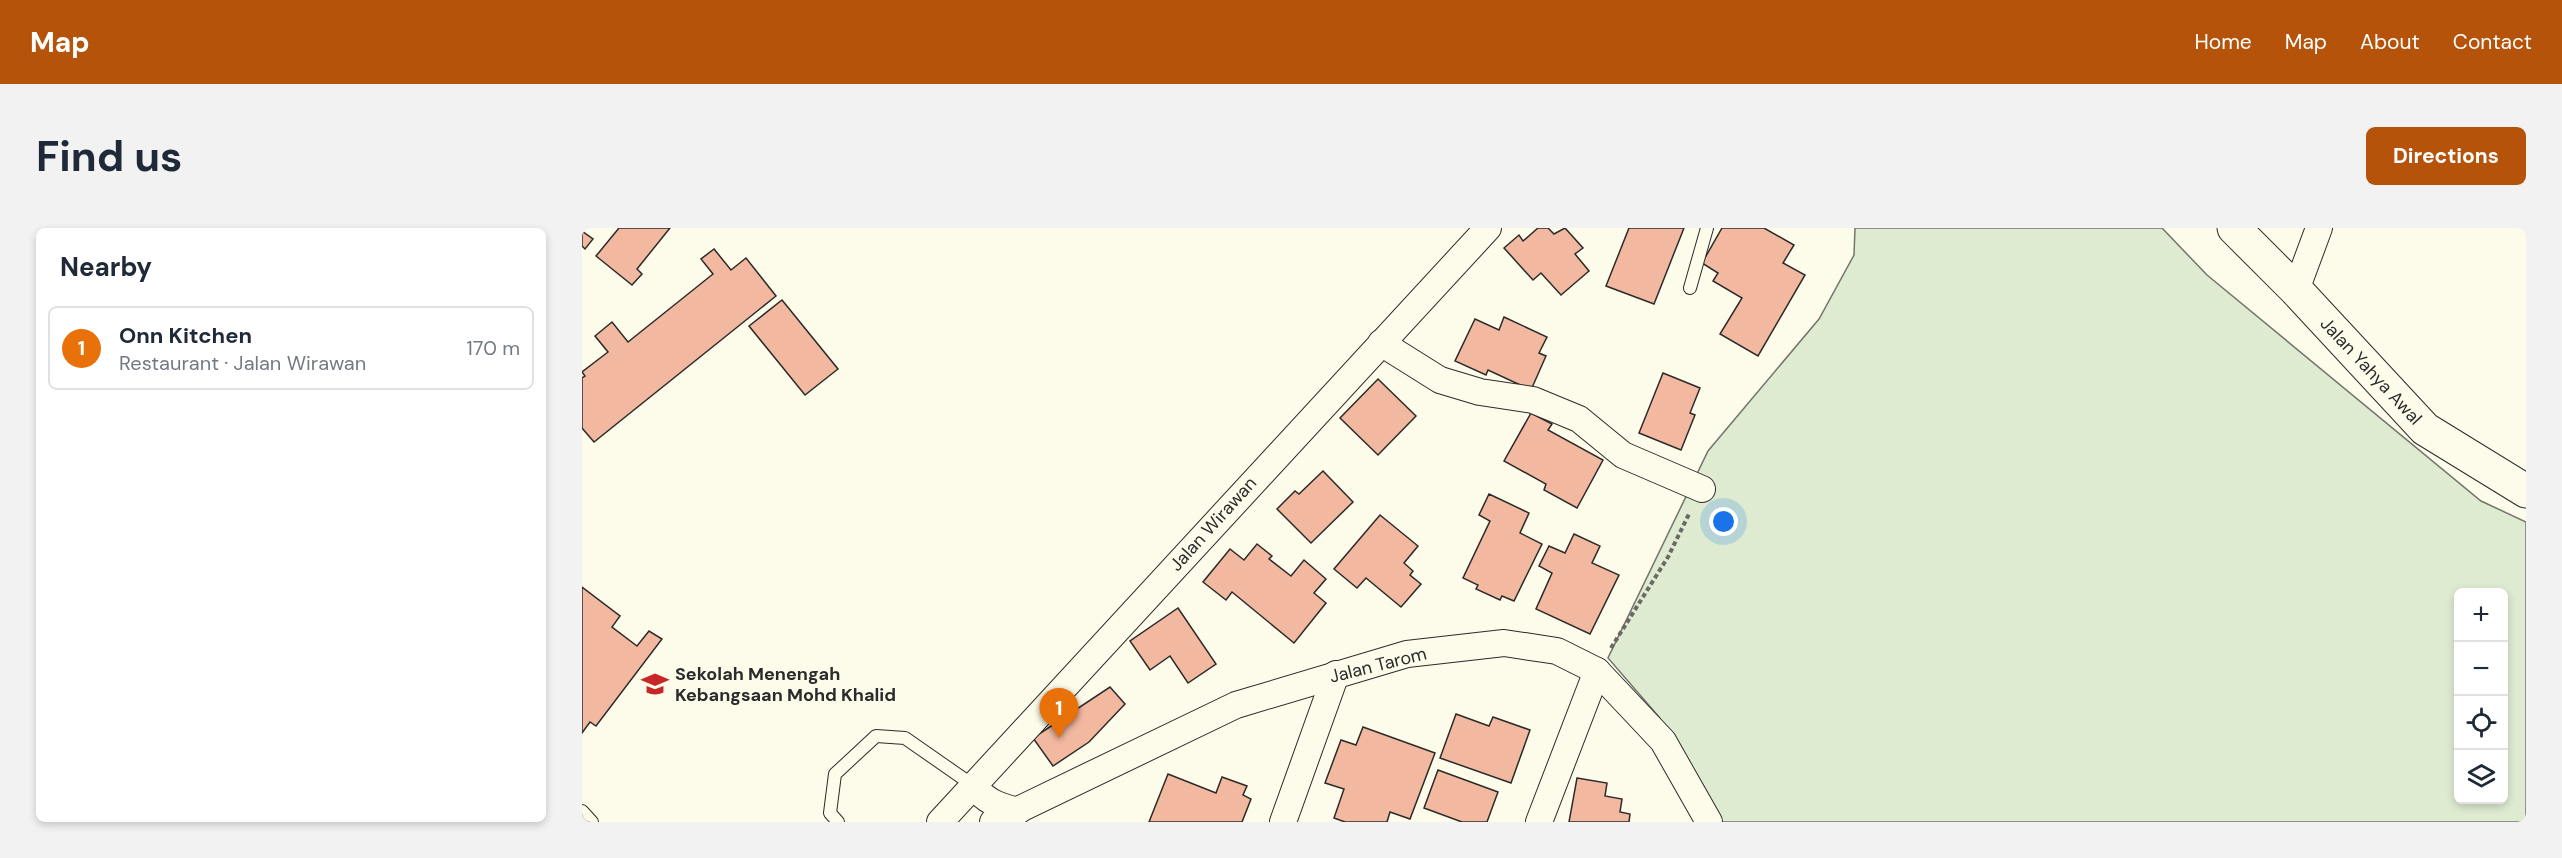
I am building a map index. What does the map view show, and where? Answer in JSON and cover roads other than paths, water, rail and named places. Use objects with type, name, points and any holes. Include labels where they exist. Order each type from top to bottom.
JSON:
[{"type":"main road","name":"Jalan Yahya Awal","points":[[2234,228],[2296,290],[2425,429],[2526,491]]},
{"type":"street","name":"Jalan Wirawan","points":[[940,822],[1488,228]]},
{"type":"street","points":[[2296,290],[2319,228]]},
{"type":"street","points":[[1381,343],[1440,380],[1480,392],[1533,400],[1579,419],[1623,455],[1702,489]]},
{"type":"street","name":"Jalan Tarom","points":[[993,822],[1236,705],[1407,654],[1504,643],[1557,651],[1597,671],[1663,741],[1709,822]]},
{"type":"street","points":[[1539,822],[1597,671]]},
{"type":"street","points":[[1283,822],[1336,674]]},
{"type":"street","points":[[974,786],[981,795],[997,806],[1018,811]]},
{"type":"lane","points":[[1690,288],[1707,228]]},
{"type":"lane","points":[[837,822],[830,813],[835,774],[876,736],[905,738],[974,786]]},
{"type":"lane","points":[[582,811],[592,822]]},
{"type":"place","name":"Sekolah Menengah Kebangsaan Mohd Khalid","points":[[655,684]]},
{"type":"place","name":"Onn Kitchen","points":[[1059,738]]}]
